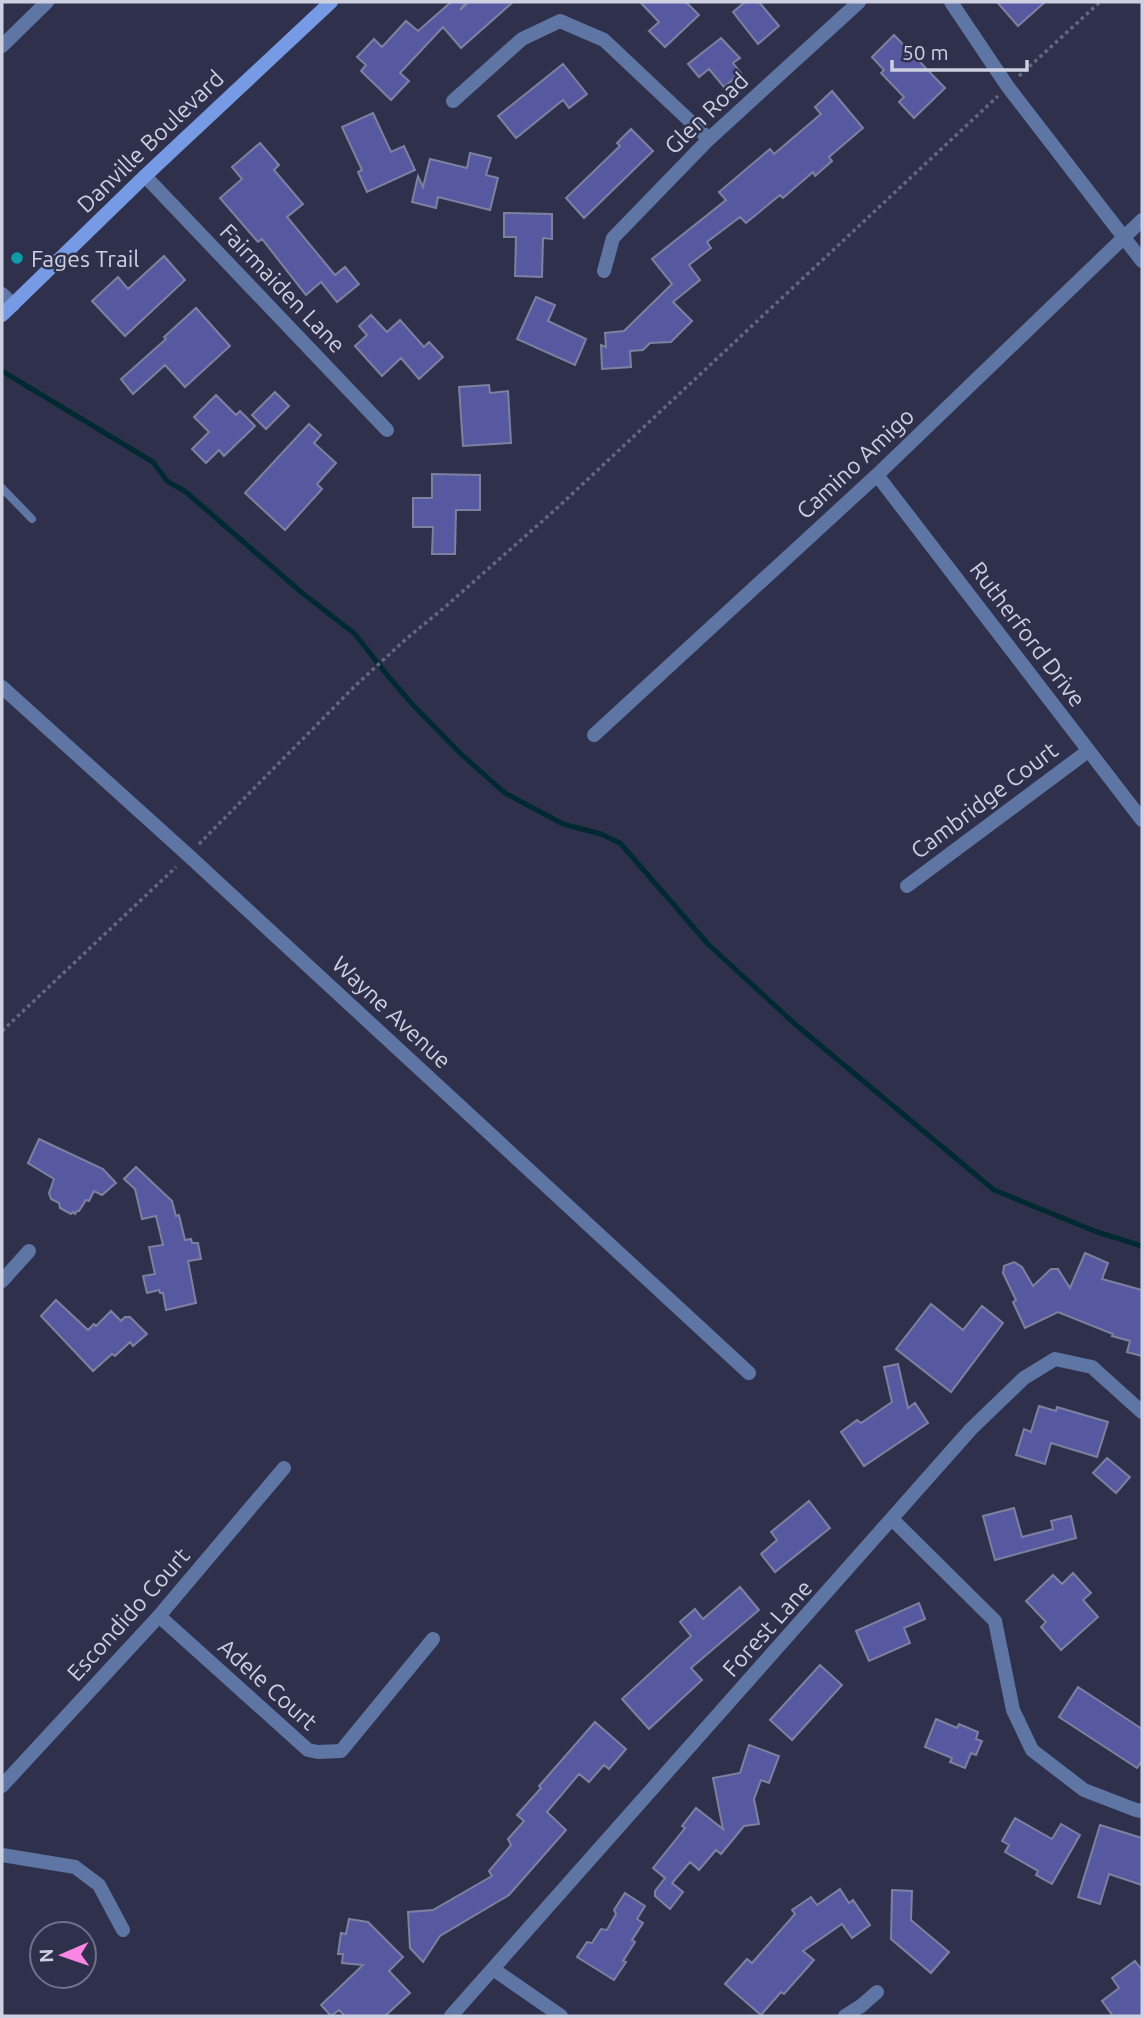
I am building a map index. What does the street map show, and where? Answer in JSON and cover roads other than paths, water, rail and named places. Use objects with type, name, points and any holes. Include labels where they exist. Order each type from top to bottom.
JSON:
[{"type":"main road","name":"Danville Boulevard","points":[[2,315],[145,176],[331,2]]},
{"type":"street","points":[[2,46],[47,2]]},
{"type":"street","name":"Glen Road","points":[[604,271],[613,238],[709,139],[859,2]]},
{"type":"street","points":[[951,2],[1008,87],[1142,261]]},
{"type":"street","points":[[453,101],[523,39],[560,21],[604,40],[709,139]]},
{"type":"street","name":"Fairmaiden Lane","points":[[145,176],[387,430]]},
{"type":"street","name":"Camino Amigo","points":[[594,735],[877,475],[1142,220]]},
{"type":"street","points":[[2,294],[13,304]]},
{"type":"street","name":"Rutherford Drive","points":[[877,475],[1142,820]]},
{"type":"street","name":"Wayne Avenue","points":[[2,687],[198,864],[749,1373]]},
{"type":"street","name":"Cambridge Court","points":[[907,886],[1088,751]]},
{"type":"street","points":[[2,1281],[29,1251]]},
{"type":"street","name":"Forest Lane","points":[[451,2016],[971,1429],[1024,1378],[1055,1359],[1093,1367],[1142,1412]]},
{"type":"street","name":"Escondido Court","points":[[2,1786],[159,1616],[284,1468]]},
{"type":"street","points":[[893,1520],[995,1621],[1013,1710],[1032,1750],[1084,1790],[1142,1811]]},
{"type":"street","name":"Adele Court","points":[[159,1616],[308,1750],[318,1752],[341,1751],[433,1639]]},
{"type":"street","points":[[2,1855],[75,1867],[99,1885],[123,1930]]},
{"type":"street","points":[[493,1969],[561,2016]]},
{"type":"street","points":[[845,2016],[877,1992]]},
{"type":"lane","points":[[2,488],[32,519]]},
{"type":"waterway","points":[[2,371],[153,462],[167,481],[186,492],[301,592],[355,634],[413,705],[462,755],[505,793],[563,824],[601,834],[620,843],[708,944],[796,1025],[994,1190],[1097,1232],[1142,1246]]},
{"type":"place","name":"Fages Trail","points":[[17,258]]}]
